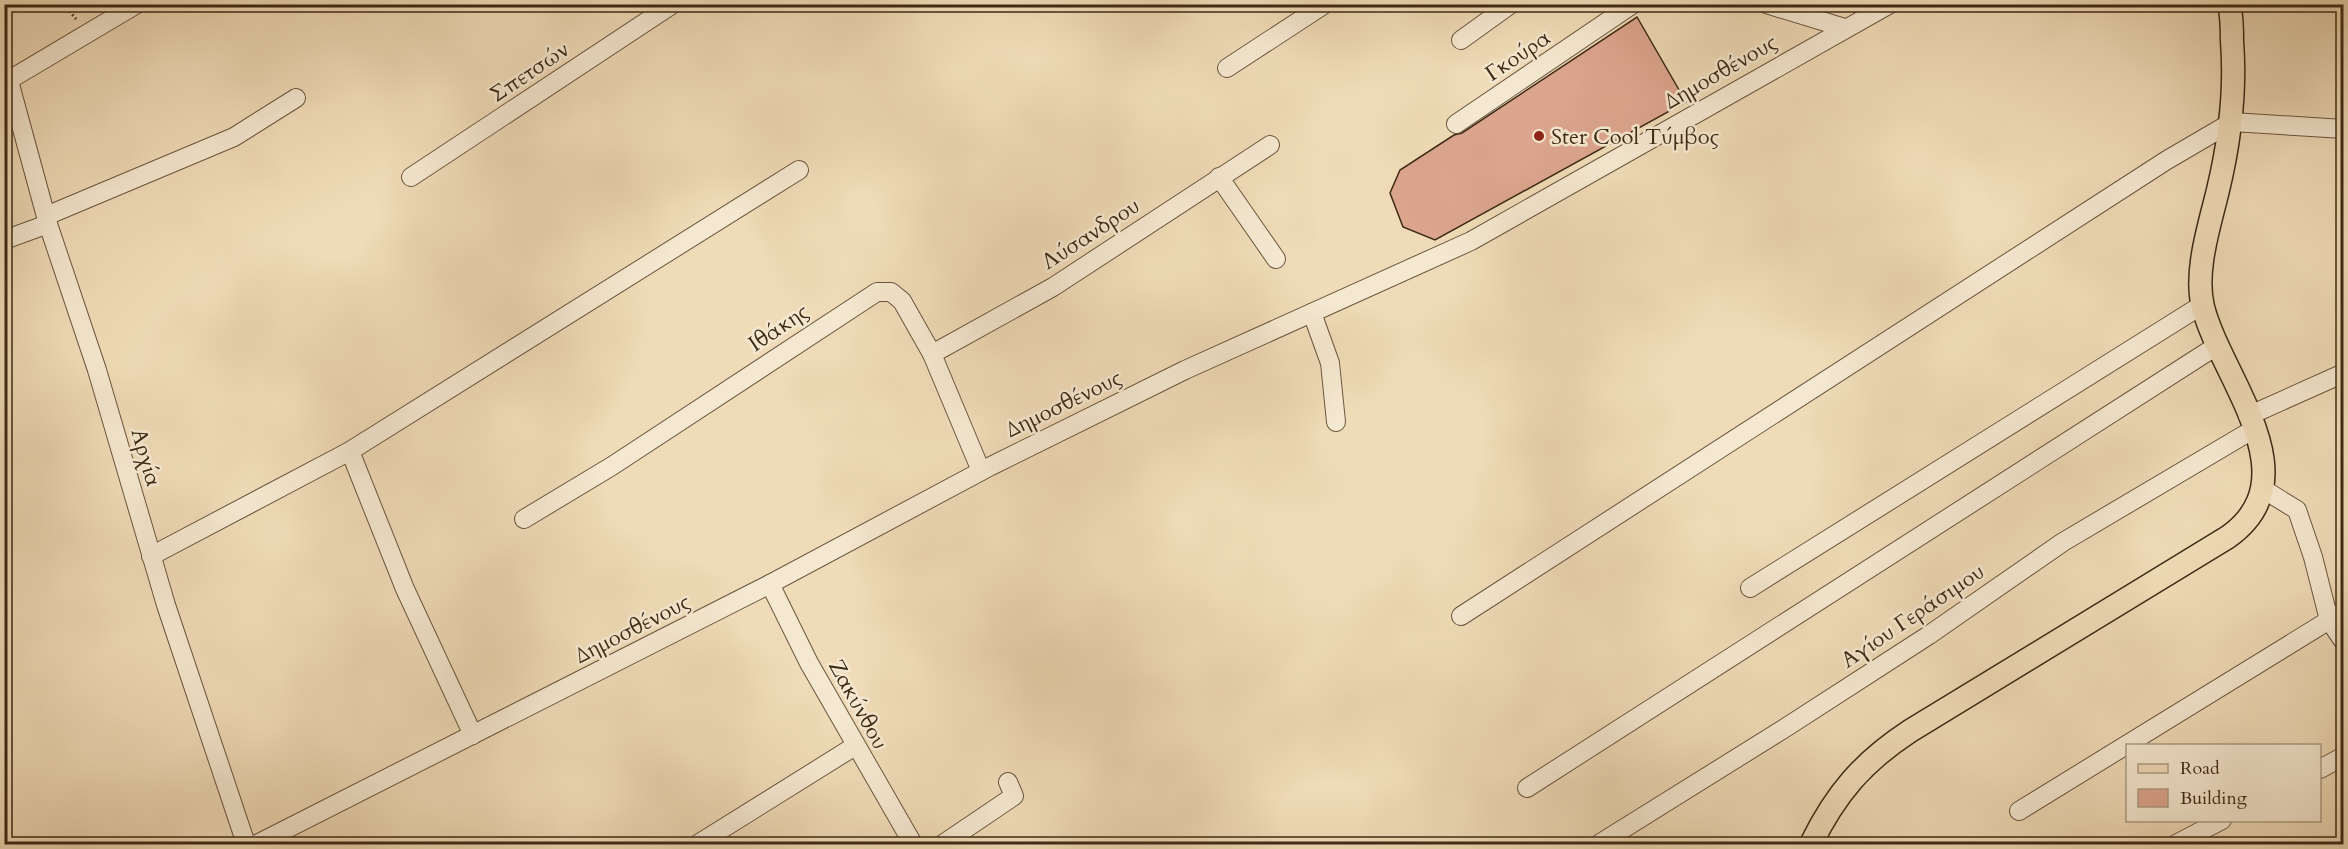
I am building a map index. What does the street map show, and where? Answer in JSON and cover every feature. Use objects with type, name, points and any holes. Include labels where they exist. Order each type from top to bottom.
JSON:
[{"type":"main road","points":[[1811,844],[1843,790],[1858,771],[1879,753],[2231,535],[2252,513],[2263,489],[2265,463],[2251,423],[2202,305],[2202,269],[2208,226],[2232,122],[2234,63],[2229,4]]},
{"type":"street","points":[[7,82],[137,4]]},
{"type":"street","name":"Σπετσών","points":[[411,177],[674,4]]},
{"type":"street","points":[[1227,68],[1325,4]]},
{"type":"street","points":[[1461,40],[1511,4]]},
{"type":"street","name":"Γκούρα","points":[[1456,124],[1633,4]]},
{"type":"street","points":[[1766,4],[1845,27]]},
{"type":"street","name":"Δημοσθένους","points":[[257,844],[770,584],[981,471],[1185,370],[1471,241],[1845,27],[1890,4]]},
{"type":"street","name":"Αρχία","points":[[7,82],[47,220],[97,370],[151,556],[246,844]]},
{"type":"street","points":[[4,240],[234,137],[296,98]]},
{"type":"street","points":[[1461,616],[2167,160],[2232,122],[2343,129]]},
{"type":"street","name":"Λύσανδρου","points":[[932,354],[1053,287],[1270,145]]},
{"type":"street","points":[[151,556],[350,451],[799,170]]},
{"type":"street","points":[[1219,177],[1276,259]]},
{"type":"street","name":"Ιθάκης","points":[[524,519],[612,466],[877,292],[891,292],[902,301],[932,354],[981,471]]},
{"type":"street","points":[[1750,588],[2202,305]]},
{"type":"street","points":[[1312,313],[1330,363],[1336,422]]},
{"type":"street","points":[[1527,788],[2218,345]]},
{"type":"street","name":"Αγίου Γεράσιμου","points":[[1599,844],[1785,729],[1929,635],[2063,542],[2251,423],[2343,373]]},
{"type":"street","points":[[350,451],[405,589],[473,735]]},
{"type":"street","points":[[2263,489],[2296,509],[2336,616],[2343,642]]},
{"type":"street","name":"Ζακύνθου","points":[[770,584],[809,663],[913,844]]},
{"type":"street","points":[[2128,744],[2336,616]]},
{"type":"street","points":[[2019,811],[2126,745]]},
{"type":"street","points":[[698,844],[855,746]]},
{"type":"street","points":[[2321,768],[2343,756]]},
{"type":"street","points":[[943,844],[1014,796],[1008,782]]},
{"type":"street","points":[[2176,844],[2218,822]]},
{"type":"building","name":"Ster Cool Τύμβος","points":[[1637,17],[1686,102],[1435,240],[1403,227],[1390,193],[1400,170],[1454,135],[1462,133]]},
{"type":"place","name":"Ster Cool Τύμβος","points":[[1539,136]]}]
